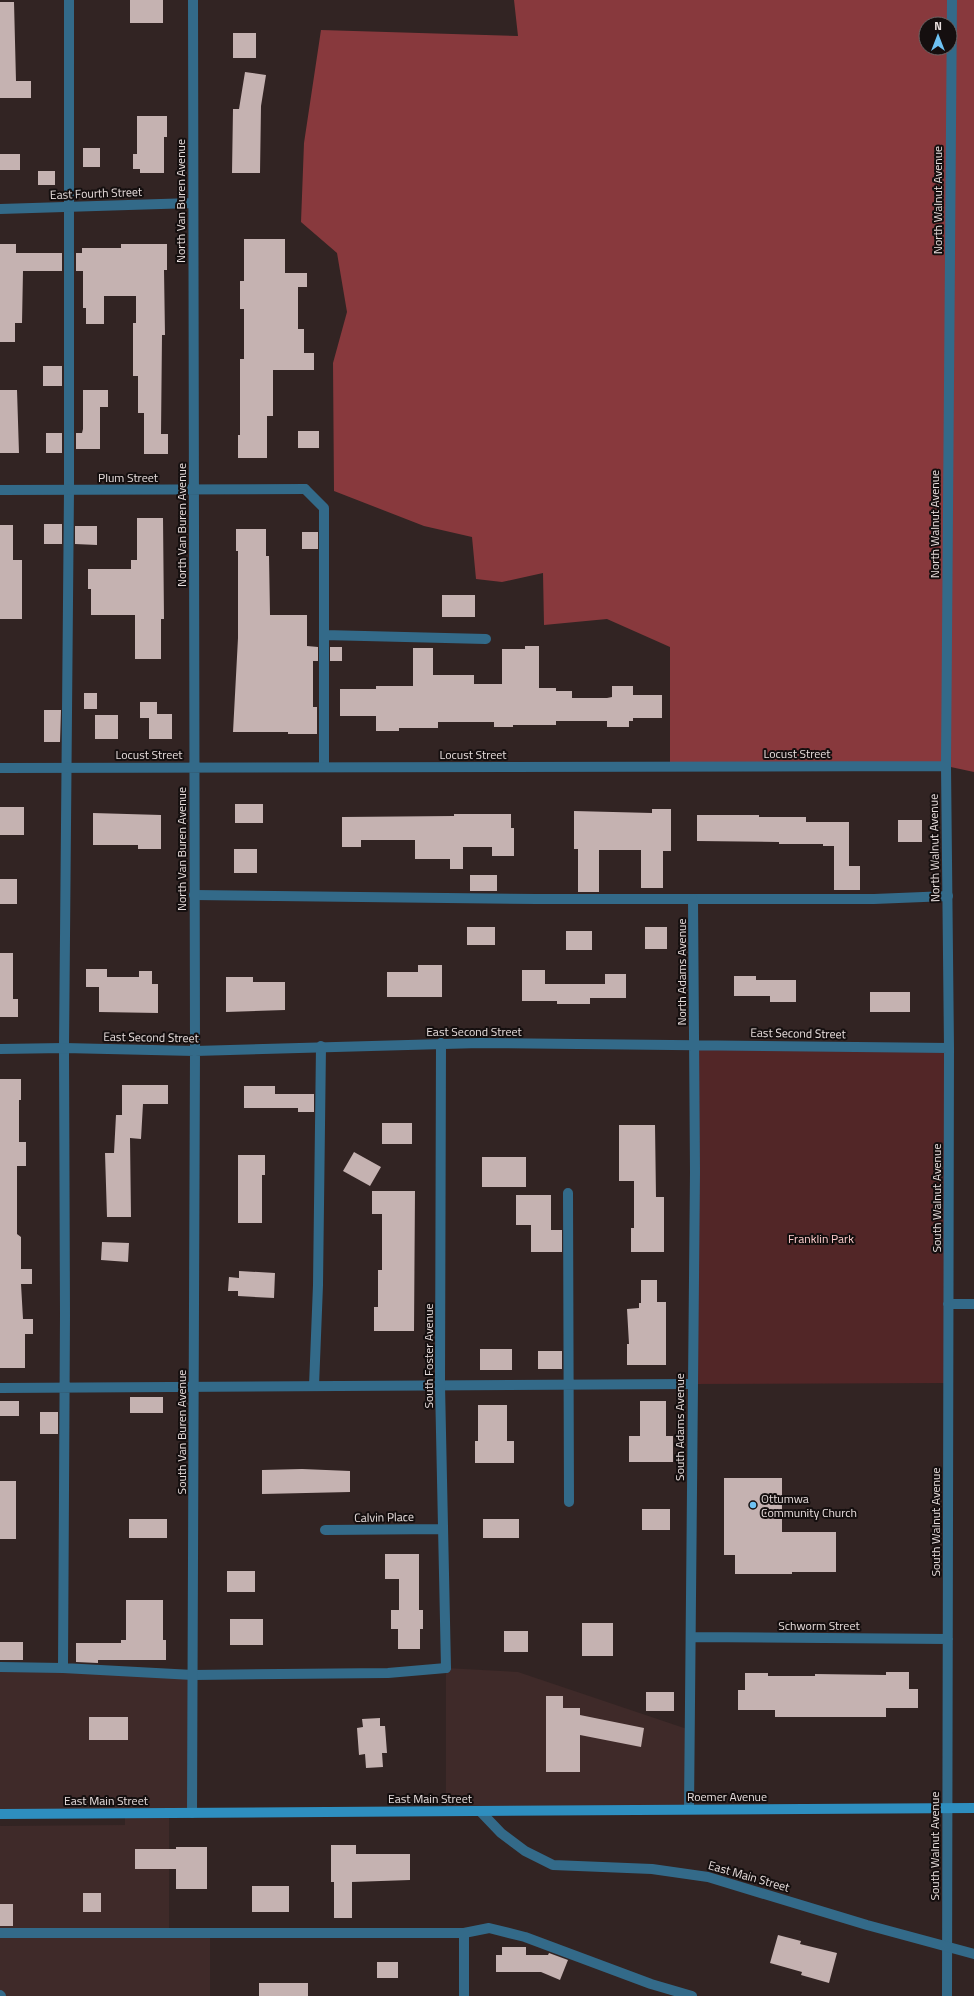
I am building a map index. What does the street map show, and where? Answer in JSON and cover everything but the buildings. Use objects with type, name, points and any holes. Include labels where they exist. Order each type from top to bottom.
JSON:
[{"type":"main road","name":"Roemer Avenue","points":[[480,1811],[974,1808]]},
{"type":"main road","name":"East Main Street","points":[[0,1814],[480,1811]]},
{"type":"street","points":[[63,1668],[65,1388],[64,1048],[69,490],[69,0]]},
{"type":"street","name":"North Van Buren Avenue","points":[[193,0],[195,1051]]},
{"type":"street","name":"North Walnut Avenue","points":[[949,1048],[946,766],[952,0]]},
{"type":"street","name":"East Fourth Street","points":[[0,209],[193,203]]},
{"type":"street","name":"Plum Street","points":[[0,490],[304,489],[324,508],[324,635]]},
{"type":"street","points":[[324,767],[324,635],[486,639]]},
{"type":"street","name":"Locust Street","points":[[0,768],[946,766]]},
{"type":"street","points":[[194,895],[537,899],[874,898],[948,896]]},
{"type":"street","name":"North Adams Avenue","points":[[693,899],[694,1045]]},
{"type":"street","name":"East Second Street","points":[[0,1049],[64,1048],[195,1051],[441,1043],[949,1048]]},
{"type":"street","name":"South Foster Avenue","points":[[193,1676],[388,1673],[446,1668],[440,1385],[441,1043]]},
{"type":"street","name":"South Adams Avenue","points":[[689,1809],[694,1045]]},
{"type":"street","points":[[314,1386],[318,1285],[321,1046]]},
{"type":"street","name":"South Walnut Avenue","points":[[947,1996],[949,1048]]},
{"type":"street","name":"South Van Buren Avenue","points":[[192,1813],[195,1051]]},
{"type":"street","points":[[568,1193],[569,1502]]},
{"type":"street","points":[[948,1304],[974,1304]]},
{"type":"street","points":[[0,1388],[692,1384]]},
{"type":"street","name":"Calvin Place","points":[[325,1530],[443,1529]]},
{"type":"street","name":"Schworm Street","points":[[691,1637],[948,1639]]},
{"type":"street","points":[[0,1668],[63,1668],[193,1676]]},
{"type":"street","name":"East Main Street","points":[[480,1811],[501,1833],[525,1851],[553,1865],[652,1869],[708,1877],[867,1926],[974,1954]]},
{"type":"street","points":[[0,1933],[464,1933],[490,1928],[525,1937],[651,1984],[692,1996]]},
{"type":"street","points":[[464,1933],[464,1996]]},
{"type":"shaded area","points":[[514,0],[974,0],[974,772],[946,766],[670,766],[670,647],[607,619],[544,625],[543,573],[502,582],[476,579],[472,537],[424,526],[334,491],[333,363],[347,312],[337,253],[301,222],[304,143],[321,30],[518,36]]},
{"type":"shaded area","points":[[0,1667],[193,1675],[192,1813],[169,1813],[169,1934],[210,1934],[210,1996],[0,1996],[0,1826],[125,1825],[125,1813],[0,1814]]},
{"type":"shaded area","points":[[446,1668],[518,1672],[690,1730],[689,1809],[446,1811]]},
{"type":"green space","name":"Franklin Park","points":[[694,1045],[949,1048],[948,1383],[692,1384]]},
{"type":"place","name":"Ottumwa Community Church","points":[[753,1505]]}]
